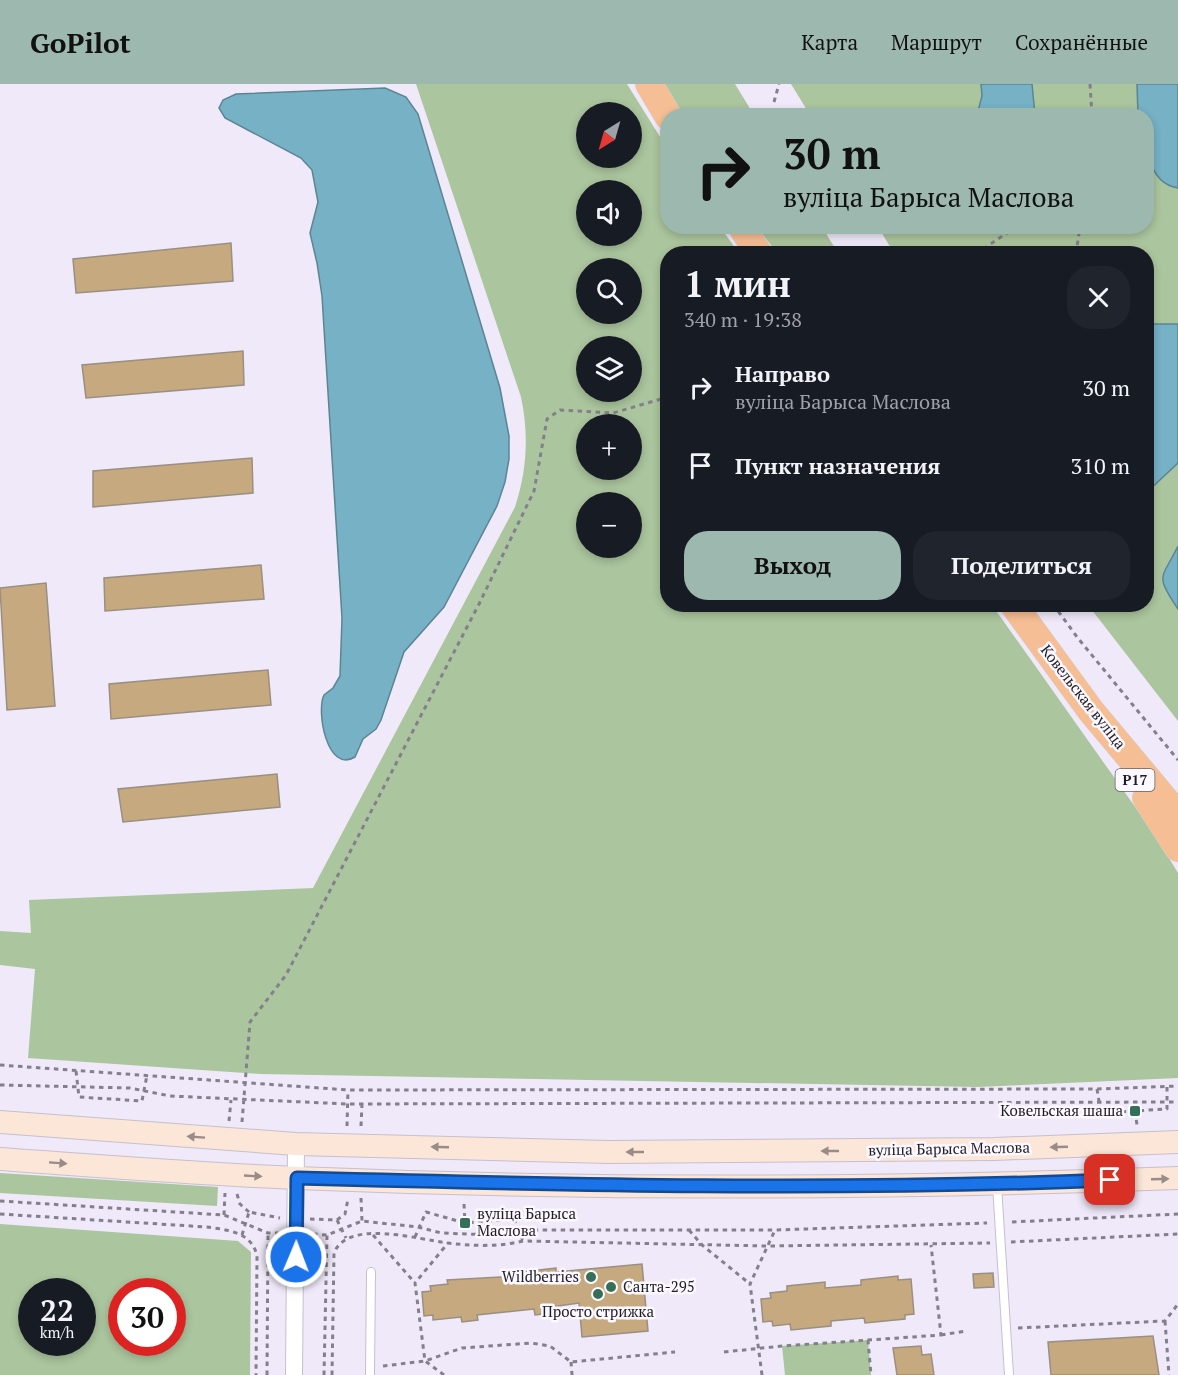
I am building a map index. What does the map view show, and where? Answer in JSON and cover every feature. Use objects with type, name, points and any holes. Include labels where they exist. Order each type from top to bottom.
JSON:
[{"type":"highway","points":[[649,84],[663,108]]},
{"type":"highway","name":"Ковельская вуліца","points":[[1019,612],[1091,711],[1178,815]]},
{"type":"highway","name":"Р17","points":[[1091,711],[1178,848]]},
{"type":"main road","name":"вуліца Барыса Маслова","points":[[0,1122],[296,1144],[610,1152],[994,1149],[1178,1142]]},
{"type":"main road","points":[[0,1159],[297,1178],[613,1185],[997,1185],[1178,1178]]},
{"type":"street","points":[[294,1375],[296,1144]]},
{"type":"lane","points":[[997,1185],[1009,1375]]},
{"type":"lane","points":[[370,1370],[371,1272]]},
{"type":"path","points":[[774,102],[778,84]]},
{"type":"path","points":[[1090,84],[1092,108]]},
{"type":"path","points":[[988,246],[1005,234]]},
{"type":"path","points":[[247,1082],[250,1022],[286,975],[484,594],[534,491],[547,419],[560,410],[614,413],[660,399]]},
{"type":"path","points":[[1059,612],[1077,638],[1178,760]]},
{"type":"path","points":[[0,1065],[348,1090],[1097,1089],[1178,1086]]},
{"type":"path","points":[[76,1071],[79,1097],[142,1101],[147,1076]]},
{"type":"path","points":[[0,1085],[56,1088],[78,1086],[144,1091],[170,1096],[348,1104],[1178,1102]]},
{"type":"path","points":[[1097,1089],[1101,1113],[1167,1109],[1167,1087]]},
{"type":"path","points":[[0,1201],[224,1215],[268,1233],[267,1375]]},
{"type":"path","points":[[415,1237],[426,1212],[465,1223],[514,1218],[523,1241]]},
{"type":"path","points":[[0,1214],[207,1227],[232,1231],[247,1238],[254,1246],[257,1256],[256,1375]]},
{"type":"path","points":[[324,1375],[327,1235],[362,1221],[418,1227],[441,1233],[493,1235],[519,1230],[775,1230],[1178,1214]]},
{"type":"path","points":[[689,1230],[702,1245],[750,1284]]},
{"type":"path","points":[[762,1375],[750,1284],[775,1230]]},
{"type":"path","points":[[332,1375],[334,1253],[346,1238],[362,1234],[415,1237],[448,1243],[507,1245],[523,1241],[767,1246],[931,1245],[1178,1233]]},
{"type":"path","points":[[373,1234],[415,1283],[425,1360],[444,1375]]},
{"type":"path","points":[[415,1283],[448,1243]]},
{"type":"path","points":[[931,1245],[940,1335]]},
{"type":"path","points":[[1169,1375],[1164,1321],[1178,1304]]},
{"type":"path","points":[[1007,1328],[1164,1321]]},
{"type":"path","points":[[724,1352],[966,1331]]},
{"type":"path","points":[[868,1340],[871,1375]]},
{"type":"path","points":[[370,1370],[425,1360],[462,1348],[531,1342],[550,1346],[571,1362],[675,1352]]},
{"type":"path","points":[[571,1362],[572,1375]]},
{"type":"green space","points":[[416,84],[627,84],[638,102],[576,102],[576,168],[642,168],[642,108],[660,137],[660,234],[725,234],[734,246],[660,246],[660,612],[997,612],[1155,835],[1178,873],[1178,1078],[977,1087],[260,1074],[28,1058],[35,969],[0,965],[0,931],[31,933],[29,900],[313,888],[515,507],[522,480],[526,439],[521,397]]},
{"type":"green space","points":[[662,84],[735,84],[750,108],[677,108]]},
{"type":"green space","points":[[791,84],[1178,84],[1178,721],[1093,612],[1154,612],[1154,246],[890,246],[882,234],[1154,234],[1154,108],[806,108]]},
{"type":"green space","points":[[762,234],[826,234],[834,246],[772,246]]},
{"type":"green space","points":[[0,1173],[218,1187],[217,1206],[0,1193]]},
{"type":"green space","points":[[0,1224],[238,1241],[251,1252],[250,1375],[0,1375]]},
{"type":"green space","points":[[868,1340],[871,1375],[785,1375],[782,1346]]},
{"type":"water","points":[[981,84],[1032,84],[1034,108],[979,108],[982,96]]},
{"type":"water","points":[[1137,84],[1178,84],[1178,188],[1167,184],[1154,170],[1154,108],[1138,108]]},
{"type":"water","points":[[385,88],[406,97],[418,114],[500,388],[509,436],[509,459],[505,482],[497,506],[444,607],[404,652],[376,729],[363,739],[355,757],[345,760],[337,757],[331,749],[326,738],[322,714],[324,695],[333,688],[340,676],[342,618],[322,296],[310,233],[318,202],[312,170],[301,158],[225,118],[219,108],[223,100],[236,94]]},
{"type":"water","points":[[1154,324],[1178,324],[1178,463],[1154,486]]},
{"type":"water","points":[[1178,546],[1178,609],[1166,589],[1163,577]]},
{"type":"building","points":[[231,243],[233,281],[76,293],[73,259]]},
{"type":"building","points":[[243,351],[244,385],[86,398],[82,365]]},
{"type":"building","points":[[252,458],[253,493],[93,507],[93,471]]},
{"type":"building","points":[[261,565],[264,599],[105,611],[104,578]]},
{"type":"building","points":[[46,583],[55,706],[7,710],[0,588]]},
{"type":"building","points":[[268,670],[271,705],[111,719],[109,684]]},
{"type":"building","points":[[277,774],[280,807],[123,822],[118,789]]},
{"type":"building","points":[[642,1264],[648,1331],[582,1337],[579,1303],[551,1307],[552,1313],[535,1315],[534,1309],[477,1315],[478,1320],[462,1322],[461,1317],[433,1320],[433,1315],[424,1316],[422,1292],[431,1291],[430,1286],[448,1284],[447,1280],[521,1276],[521,1272],[556,1268],[556,1272]]},
{"type":"building","points":[[993,1273],[994,1287],[974,1288],[973,1274]]},
{"type":"building","points":[[898,1276],[898,1280],[911,1279],[914,1314],[905,1315],[905,1319],[865,1323],[864,1318],[831,1321],[831,1326],[791,1330],[790,1324],[773,1326],[772,1321],[763,1322],[761,1299],[771,1298],[770,1293],[787,1291],[787,1286],[825,1282],[825,1288],[861,1285],[861,1280]]},
{"type":"building","points":[[1153,1336],[1159,1375],[1051,1375],[1048,1342]]},
{"type":"building","points":[[921,1346],[922,1355],[931,1354],[934,1375],[897,1375],[893,1348]]},
{"type":"place","name":"Ковельская шаша","points":[[1135,1111]]},
{"type":"place","name":"вуліца Барыса Маслова","points":[[465,1223]]},
{"type":"place","name":"Wildberries","points":[[591,1277]]},
{"type":"place","name":"Санта-295","points":[[611,1287]]},
{"type":"place","name":"Просто стрижка","points":[[598,1294]]},
{"type":"route","points":[[296,1257],[297,1178],[613,1185],[997,1185],[1110,1180]]}]
